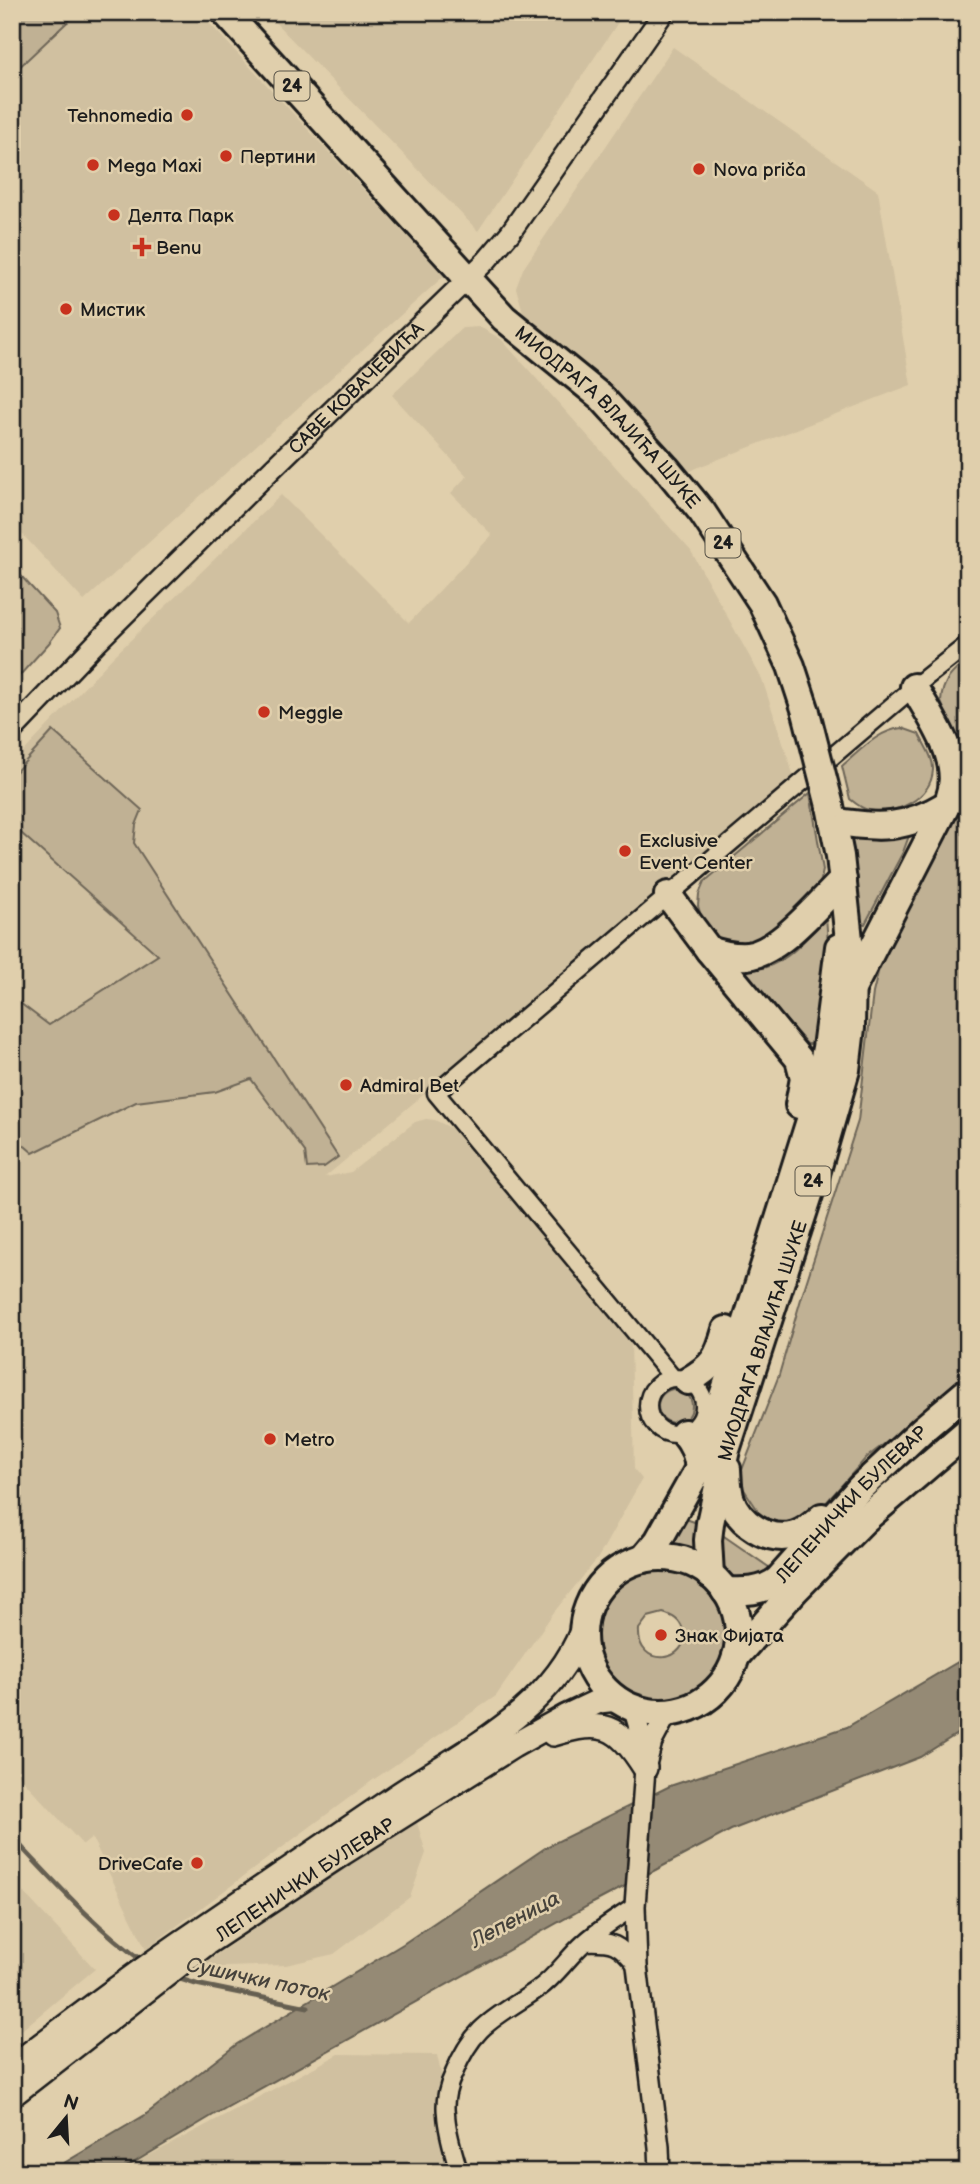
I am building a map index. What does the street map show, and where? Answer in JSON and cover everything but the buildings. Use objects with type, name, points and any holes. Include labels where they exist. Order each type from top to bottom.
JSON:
[{"type":"main road","name":"МИОДРАГА ВЛАЈИЋА ШУКЕ","points":[[225,12],[468,281],[504,318],[601,397],[666,467],[702,512],[762,603],[791,666],[806,712],[831,813],[844,892],[853,987],[852,1028],[846,1070],[838,1099],[726,1450],[708,1539],[718,1583]]},
{"type":"main road","points":[[853,987],[953,787],[952,763],[947,749],[914,687]]},
{"type":"main road","points":[[831,813],[870,827],[897,825],[920,819],[946,805]]},
{"type":"main road","name":"МИОДРАГА ВЛАЈИЋА ШУКЕ","points":[[643,1559],[664,1530],[699,1468],[817,1097],[827,1041],[844,892]]},
{"type":"main road","points":[[709,950],[748,956],[771,949],[844,892]]},
{"type":"main road","points":[[668,895],[709,950],[793,1050],[802,1065],[804,1083],[788,1167],[788,1191]]},
{"type":"main road","points":[[681,1379],[707,1370],[716,1360],[731,1313],[756,1251],[779,1219]]},
{"type":"main road","name":"ЛЕПЕНИЧКИ БУЛЕВАР","points":[[718,1583],[755,1590],[772,1585],[861,1487],[968,1391]]},
{"type":"main road","name":"ЛЕПЕНИЧКИ БУЛЕВАР","points":[[736,1656],[795,1590],[864,1520],[968,1431]]},
{"type":"main road","points":[[684,1433],[692,1443],[699,1468]]},
{"type":"main road","points":[[726,1450],[730,1498],[746,1521],[767,1534],[783,1537],[804,1531],[861,1487]]},
{"type":"main road","name":"24","points":[[582,1631],[588,1607],[600,1585],[619,1569],[643,1559],[680,1559],[698,1566],[718,1583],[734,1607],[738,1626],[736,1656],[729,1672],[713,1692],[692,1706],[668,1712],[650,1712],[625,1703]]},
{"type":"main road","points":[[582,1631],[584,1650],[591,1669],[602,1686],[625,1703]]},
{"type":"main road","name":"ЛЕПЕНИЧКИ БУЛЕВАР","points":[[12,2095],[127,1994],[162,1967],[199,1930],[517,1717],[568,1662],[582,1631]]},
{"type":"main road","name":"ЛЕПЕНИЧКИ БУЛЕВАР","points":[[162,1967],[207,1943],[513,1746],[585,1707],[599,1702],[625,1703]]},
{"type":"main road","points":[[513,1746],[575,1727],[599,1726],[625,1739],[645,1768]]},
{"type":"main road","name":"ЛЕПЕНИЧКИ БУЛЕВАР","points":[[12,2067],[127,1994]]},
{"type":"street","name":"САВЕ КОВАЧЕВИЋА","points":[[12,730],[337,404],[468,281],[510,233],[664,12]]},
{"type":"street","points":[[681,1379],[664,1380],[656,1385],[648,1402],[651,1420],[665,1432],[674,1434],[684,1433],[699,1422],[704,1404],[696,1386],[681,1379],[436,1093],[914,687],[968,645]]},
{"type":"street","points":[[625,1703],[638,1724],[645,1768]]},
{"type":"street","points":[[660,2172],[637,1966],[635,1906],[645,1768],[652,1742],[668,1712]]},
{"type":"street","points":[[459,2172],[447,2122],[446,2105],[451,2078],[462,2052],[481,2028],[540,1987],[585,1942],[635,1906]]},
{"type":"street","points":[[585,1942],[607,1941],[618,1945],[637,1966]]},
{"type":"shaded area","points":[[12,12],[78,12],[12,74]]},
{"type":"shaded area","name":"Делта Парк","points":[[78,12],[199,12],[444,276],[84,601],[12,523],[12,74]]},
{"type":"shaded area","points":[[265,12],[625,12],[478,231]]},
{"type":"shaded area","points":[[673,47],[878,191],[911,385],[676,478],[524,315],[516,288],[523,269]]},
{"type":"shaded area","points":[[480,327],[501,339],[691,551],[762,679],[796,783],[325,1177],[351,1172],[415,1122],[435,1120],[451,1128],[631,1340],[634,1469],[642,1479],[598,1558],[554,1612],[496,1696],[373,1780],[146,1949],[92,1838],[83,1845],[12,1768],[12,764],[113,657],[281,495],[409,623],[492,535],[451,493],[467,476],[392,395],[462,328]]},
{"type":"shaded area","points":[[12,566],[55,613],[60,628],[12,684]]},
{"type":"shaded area","points":[[968,660],[968,1371],[866,1458],[815,1515],[785,1527],[757,1519],[757,1509],[743,1488],[742,1470],[779,1375],[858,1121],[873,993],[882,956],[961,804],[964,778],[960,752],[941,702],[943,688],[949,678]]},
{"type":"shaded area","points":[[902,728],[919,734],[932,761],[931,780],[919,797],[900,808],[879,811],[861,807],[850,799],[842,766],[877,737]]},
{"type":"shaded area","points":[[53,731],[142,810],[136,825],[134,843],[338,1157],[324,1167],[307,1168],[305,1152],[251,1079],[215,1092],[136,1102],[33,1153],[12,1135],[12,997],[49,1025],[158,955],[12,825],[12,776]]},
{"type":"shaded area","points":[[810,793],[823,870],[817,889],[772,938],[758,944],[729,944],[716,937],[702,919],[698,906],[704,882]]},
{"type":"shaded area","points":[[849,834],[878,841],[909,836],[865,924],[861,923]]},
{"type":"shaded area","points":[[826,916],[828,943],[815,1044],[807,1044],[742,970],[768,967],[790,954]]},
{"type":"shaded area","points":[[675,1389],[687,1394],[692,1406],[687,1418],[675,1423],[663,1418],[658,1406],[663,1394]]},
{"type":"shaded area","points":[[683,1518],[700,1524],[697,1553],[666,1544]]},
{"type":"shaded area","points":[[721,1534],[773,1570],[748,1582],[729,1577],[722,1571]]},
{"type":"shaded area","points":[[656,1568],[686,1574],[709,1588],[722,1608],[728,1632],[726,1655],[715,1676],[697,1692],[670,1701],[641,1699],[619,1687],[604,1668],[596,1645],[597,1621],[607,1598],[626,1579]],"holes":[[[663,1613],[680,1624],[684,1641],[680,1649],[663,1657],[646,1651],[640,1642],[639,1629],[648,1617]]]},
{"type":"shaded area","points":[[416,1819],[426,1853],[410,1897],[334,1954],[286,1965],[197,1968]]},
{"type":"shaded area","points":[[12,1880],[95,1969],[12,2038]]},
{"type":"shaded area","points":[[339,2054],[437,2055],[463,2172],[125,2172],[137,2162]]},
{"type":"water","name":"Лепеница","points":[[968,1656],[968,1727],[920,1757],[731,1830],[593,1903],[215,2114],[118,2172],[49,2172],[145,2115],[237,2044],[403,1944],[548,1846],[670,1786],[847,1727]]},
{"type":"waterway","name":"Сушички поток","points":[[12,1837],[91,1919],[144,1962]]},
{"type":"waterway","name":"Сушички поток","points":[[174,1977],[308,2007]]},
{"type":"place","name":"Tehnomedia","points":[[187,115]]},
{"type":"place","name":"Пертини","points":[[226,156]]},
{"type":"place","name":"Mega Maxi","points":[[93,165]]},
{"type":"place","name":"Nova priča","points":[[699,169]]},
{"type":"place","name":"Делта Парк","points":[[114,215]]},
{"type":"place","name":"Benu","points":[[142,247]]},
{"type":"place","name":"Мистик","points":[[66,309]]},
{"type":"place","name":"Meggle","points":[[264,712]]},
{"type":"place","name":"Exclusive Event Center","points":[[625,851]]},
{"type":"place","name":"Admiral Bet","points":[[346,1085]]},
{"type":"place","name":"Metro","points":[[270,1439]]},
{"type":"place","name":"Знак Фијата","points":[[661,1635]]},
{"type":"place","name":"DriveCafe","points":[[197,1863]]}]
